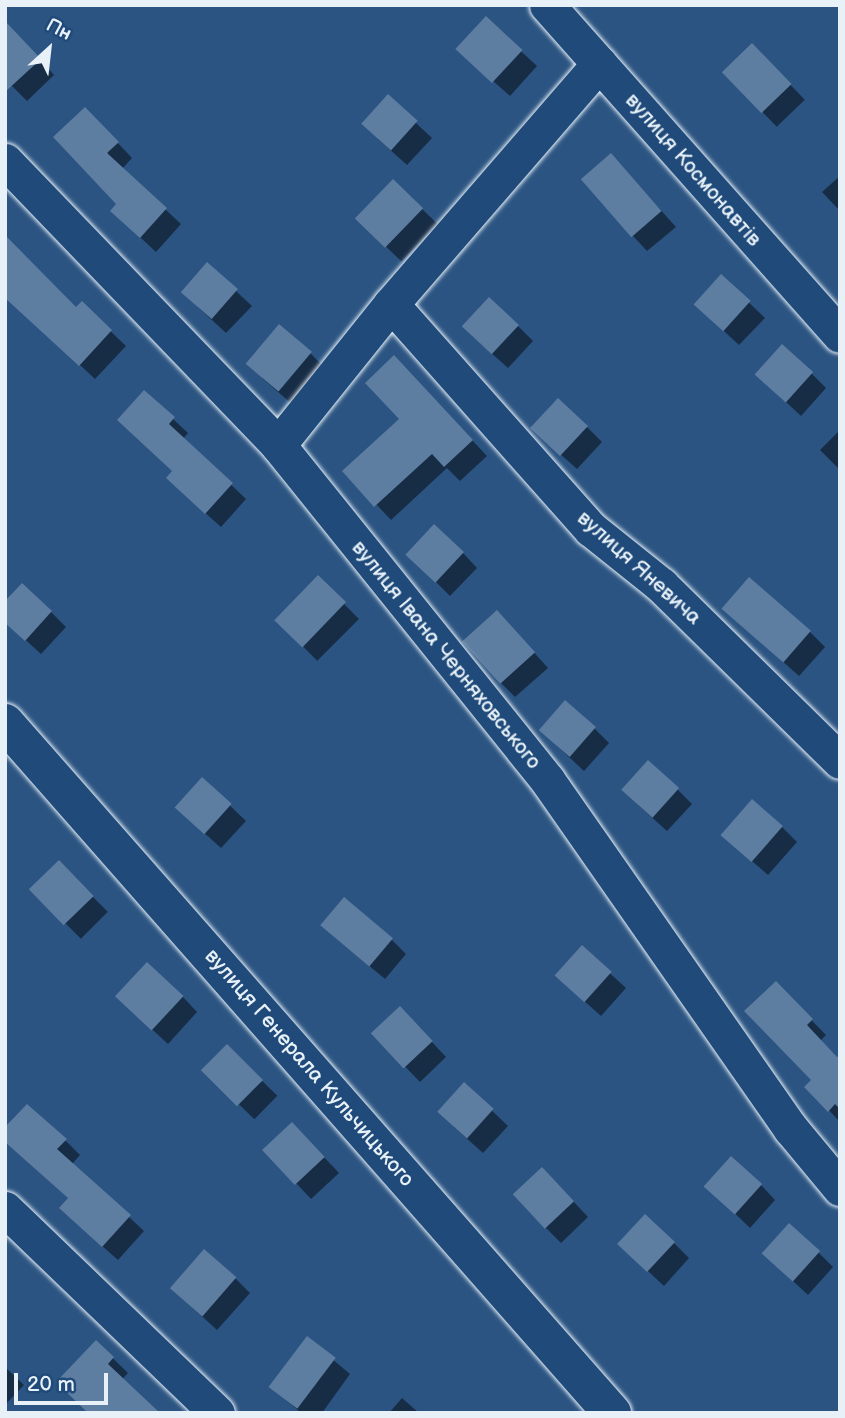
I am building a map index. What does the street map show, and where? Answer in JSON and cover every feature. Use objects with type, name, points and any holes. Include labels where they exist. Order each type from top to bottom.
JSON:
[{"type":"street","name":"вулиця Космонавтів","points":[[547,5],[840,335]]},
{"type":"street","points":[[278,445],[391,304],[599,64]]},
{"type":"street","name":"вулиця Івана Черняховського","points":[[5,161],[278,445],[548,781],[791,1129],[840,1188]]},
{"type":"street","name":"вулиця Яневича","points":[[391,304],[591,529],[661,585],[840,761]]},
{"type":"street","name":"вулиця Генерала Кульчицького","points":[[5,723],[612,1413]]},
{"type":"street","points":[[5,1209],[217,1413]]},
{"type":"building","points":[[486,16],[523,50],[492,83],[455,49]]},
{"type":"building","points":[[5,21],[41,59],[5,92]]},
{"type":"building","points":[[752,43],[792,84],[761,113],[722,72]]},
{"type":"building","points":[[388,94],[418,121],[391,150],[361,124]]},
{"type":"building","points":[[85,107],[119,142],[107,153],[167,208],[140,238],[110,211],[116,204],[53,137]]},
{"type":"building","points":[[611,153],[662,211],[631,237],[581,179]]},
{"type":"building","points":[[393,179],[423,208],[385,248],[355,219]]},
{"type":"building","points":[[5,235],[76,307],[82,301],[112,330],[79,366],[5,298]]},
{"type":"building","points":[[207,262],[238,289],[212,319],[181,292]]},
{"type":"building","points":[[721,274],[751,301],[723,331],[694,304]]},
{"type":"building","points":[[489,297],[519,325],[492,354],[462,326]]},
{"type":"building","points":[[279,324],[312,352],[279,391],[246,364]]},
{"type":"building","points":[[782,344],[813,372],[786,403],[755,374]]},
{"type":"building","points":[[394,355],[473,440],[444,467],[432,454],[374,507],[342,471],[399,419],[365,383]]},
{"type":"building","points":[[144,390],[175,417],[169,424],[233,483],[205,514],[166,478],[172,471],[117,420]]},
{"type":"building","points":[[558,398],[588,426],[560,456],[530,428]]},
{"type":"building","points":[[434,524],[464,552],[435,583],[405,555]]},
{"type":"building","points":[[318,575],[346,602],[302,647],[274,620]]},
{"type":"building","points":[[749,577],[811,631],[783,662],[721,609]]},
{"type":"building","points":[[22,583],[52,611],[25,641],[5,623],[5,601]]},
{"type":"building","points":[[497,610],[535,652],[500,684],[462,641]]},
{"type":"building","points":[[565,700],[596,727],[570,757],[539,730]]},
{"type":"building","points":[[648,760],[679,788],[652,818],[621,790]]},
{"type":"building","points":[[202,777],[232,804],[204,834],[175,807]]},
{"type":"building","points":[[752,799],[783,826],[751,862],[721,835]]},
{"type":"building","points":[[59,860],[94,896],[64,925],[29,889]]},
{"type":"building","points":[[344,897],[393,938],[369,966],[320,925]]},
{"type":"building","points":[[582,945],[612,972],[584,1002],[555,975]]},
{"type":"building","points":[[147,962],[184,996],[152,1030],[115,996]]},
{"type":"building","points":[[776,981],[813,1019],[807,1025],[837,1057],[840,1055],[840,1109],[835,1104],[828,1112],[804,1087],[811,1080],[744,1011]]},
{"type":"building","points":[[400,1006],[433,1041],[403,1068],[371,1033]]},
{"type":"building","points":[[227,1044],[263,1080],[237,1106],[201,1070]]},
{"type":"building","points":[[464,1082],[494,1109],[467,1138],[437,1112]]},
{"type":"building","points":[[27,1104],[67,1139],[57,1149],[131,1215],[102,1247],[59,1208],[68,1198],[5,1142],[5,1127]]},
{"type":"building","points":[[292,1122],[325,1157],[295,1185],[262,1150]]},
{"type":"building","points":[[731,1156],[762,1184],[735,1215],[704,1186]]},
{"type":"building","points":[[542,1167],[574,1201],[545,1229],[513,1194]]},
{"type":"building","points":[[645,1214],[675,1242],[647,1272],[617,1244]]},
{"type":"building","points":[[789,1223],[820,1251],[793,1282],[762,1253]]},
{"type":"building","points":[[204,1249],[236,1277],[202,1316],[170,1288]]},
{"type":"building","points":[[307,1336],[336,1358],[297,1409],[268,1387]]},
{"type":"building","points":[[96,1340],[114,1357],[108,1364],[160,1413],[88,1413],[56,1382]]}]
